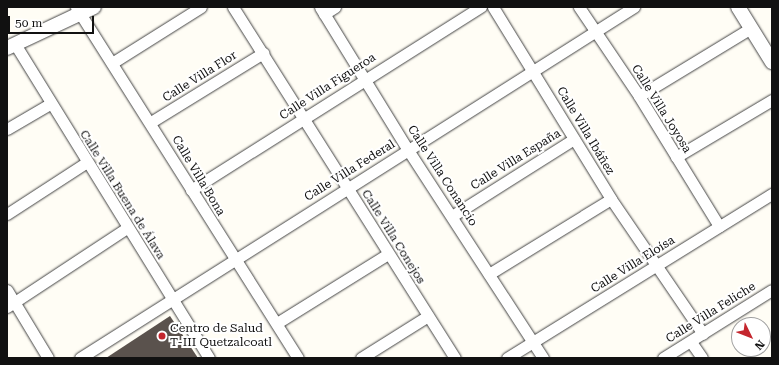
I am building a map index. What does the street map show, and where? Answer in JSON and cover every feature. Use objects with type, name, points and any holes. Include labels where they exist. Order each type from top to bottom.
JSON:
[{"type":"street","points":[[11,46],[79,10],[94,7]]},
{"type":"street","points":[[112,63],[201,7]]},
{"type":"street","name":"Calle Villa Conejos","points":[[233,7],[304,117],[388,254],[455,358]]},
{"type":"street","points":[[322,10],[335,7]]},
{"type":"street","name":"Calle Villa Figueroa","points":[[191,190],[304,117],[481,7]]},
{"type":"street","name":"Calle Villa Ibáñez","points":[[493,7],[611,199],[658,265],[703,334]]},
{"type":"street","name":"Calle Villa Joyosa","points":[[579,7],[639,96],[720,226]]},
{"type":"street","name":"Calle Villa Federal","points":[[80,358],[634,7]]},
{"type":"street","points":[[738,7],[772,62]]},
{"type":"street","name":"Calle Villa Bona","points":[[79,10],[151,122],[234,260],[277,323],[298,358]]},
{"type":"street","name":"Calle Villa Conancio","points":[[322,10],[366,78],[408,150],[543,358]]},
{"type":"street","points":[[639,96],[751,28]]},
{"type":"street","name":"Calle Villa Buena de Álava","points":[[11,46],[87,162],[209,358]]},
{"type":"street","name":"Calle Villa Flor","points":[[151,122],[263,53]]},
{"type":"street","points":[[676,157],[772,100]]},
{"type":"street","points":[[7,129],[50,104]]},
{"type":"street","name":"Calle Villa España","points":[[452,216],[574,139]]},
{"type":"street","points":[[7,214],[87,162]]},
{"type":"street","name":"Calle Villa Eloísa","points":[[507,358],[772,194]]},
{"type":"street","points":[[489,274],[611,199]]},
{"type":"street","points":[[11,304],[127,228]]},
{"type":"street","points":[[277,323],[388,254]]},
{"type":"street","points":[[7,290],[11,304],[48,358]]},
{"type":"street","name":"Calle Villa Feliche","points":[[663,358],[691,342],[772,290]]},
{"type":"street","points":[[361,358],[428,316]]},
{"type":"street","points":[[691,342],[702,358]]},
{"type":"building","name":"Centro de Salud T-III Quetzalcoatl","points":[[170,316],[198,358],[106,358]]},
{"type":"place","name":"Centro de Salud T-III Quetzalcoatl","points":[[162,336]]}]
